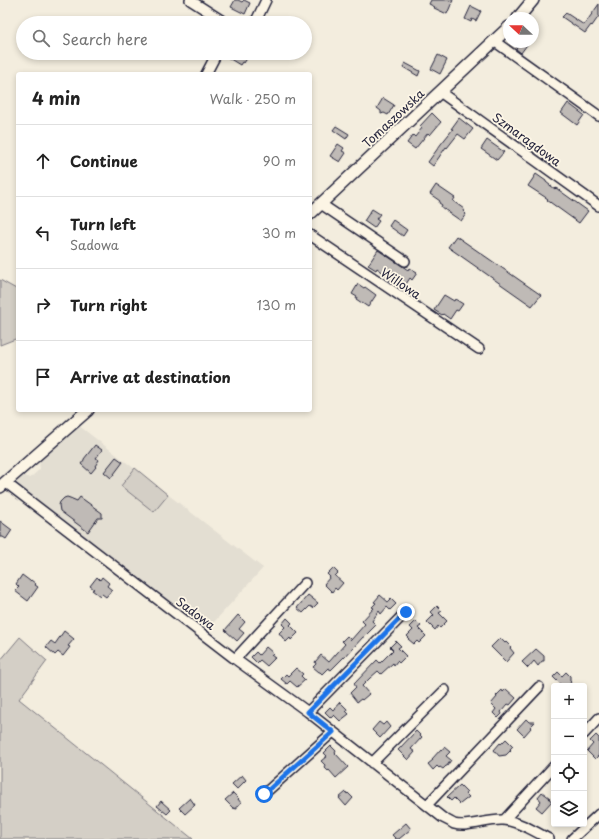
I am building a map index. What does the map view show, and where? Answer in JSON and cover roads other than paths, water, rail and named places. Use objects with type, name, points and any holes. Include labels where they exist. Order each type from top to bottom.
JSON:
[{"type":"street","points":[[190,0],[215,16]]},
{"type":"street","points":[[258,16],[266,0]]},
{"type":"street","points":[[523,12],[533,0]]},
{"type":"street","name":"Tomaszowska","points":[[312,212],[503,33]]},
{"type":"street","points":[[494,41],[599,116]]},
{"type":"street","points":[[207,72],[213,60]]},
{"type":"street","name":"Szmaragdowa","points":[[440,92],[599,206]]},
{"type":"street","points":[[321,204],[405,261]]},
{"type":"street","name":"Willowa","points":[[312,236],[479,349]]},
{"type":"street","points":[[3,485],[86,412]]},
{"type":"street","name":"Sadowa","points":[[3,485],[308,712],[443,818],[455,824],[467,825],[486,821],[504,820],[519,824],[549,839]]},
{"type":"street","points":[[235,659],[305,582]]},
{"type":"street","points":[[308,712],[406,612]]},
{"type":"street","points":[[427,805],[539,687]]},
{"type":"street","points":[[372,763],[445,690]]},
{"type":"street","points":[[587,731],[599,718]]},
{"type":"street","points":[[264,794],[333,732]]},
{"type":"street","points":[[504,820],[551,769]]},
{"type":"street","points":[[572,839],[599,814]]}]
